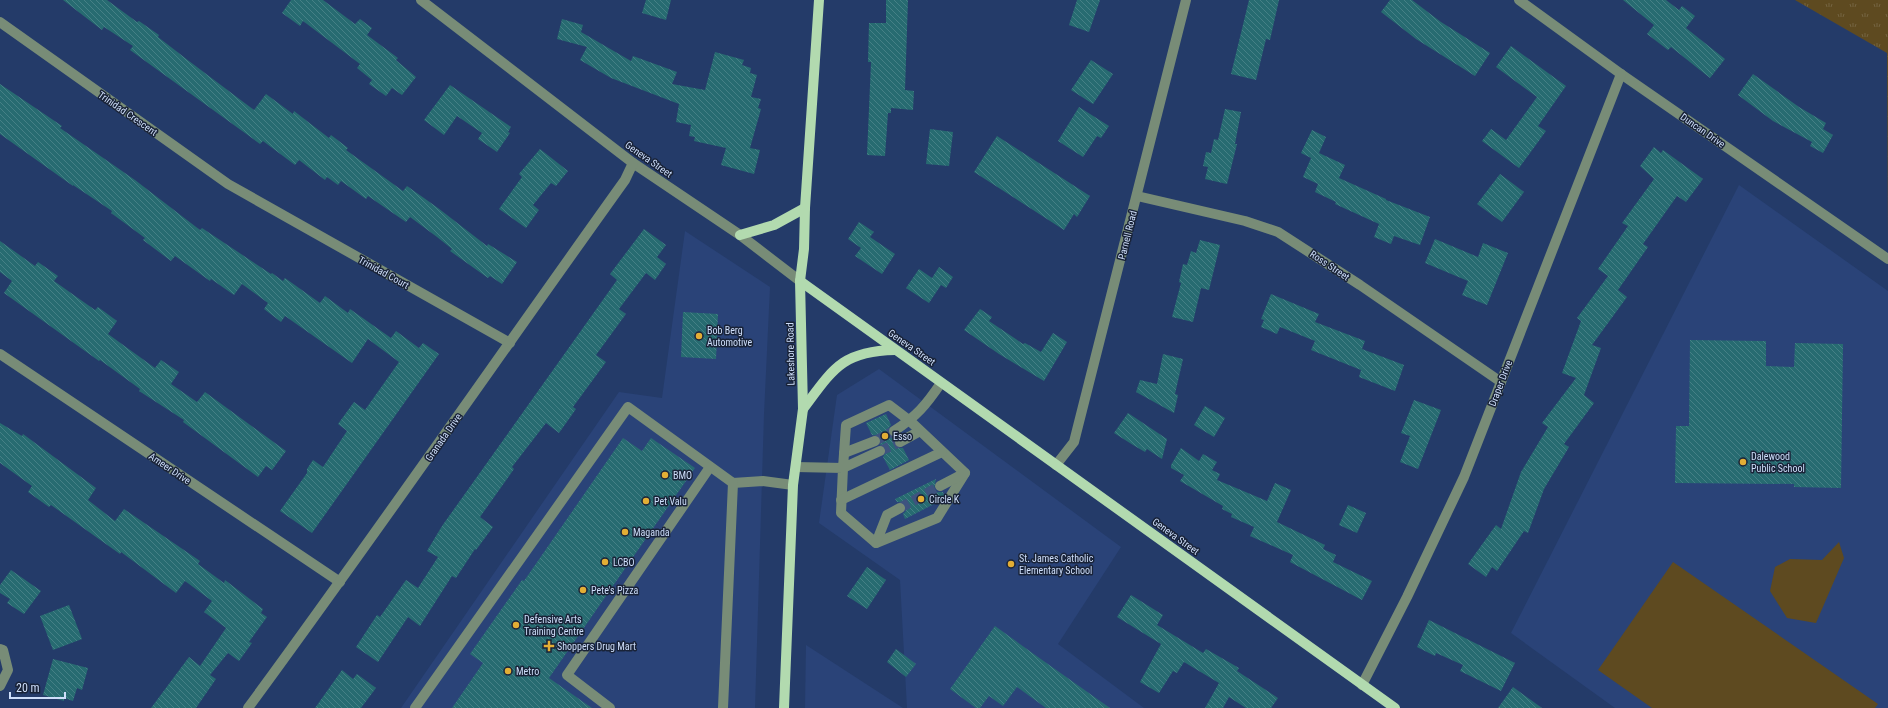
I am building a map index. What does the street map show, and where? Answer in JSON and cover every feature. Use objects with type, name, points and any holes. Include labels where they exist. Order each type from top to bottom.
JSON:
[{"type":"main road","name":"Lakeshore Road","points":[[784,708],[794,485],[803,409],[800,281],[804,249],[805,208],[819,0]]},
{"type":"main road","points":[[740,234],[774,225],[805,208]]},
{"type":"main road","name":"Geneva Street","points":[[800,281],[1395,708]]},
{"type":"main road","points":[[803,409],[838,366],[854,356],[875,350],[895,350]]},
{"type":"street","name":"Geneva Street","points":[[420,0],[633,163],[740,234],[800,281]]},
{"type":"street","name":"Parnell Road","points":[[1056,466],[1074,442],[1186,0]]},
{"type":"street","name":"Duncan Drive","points":[[1519,0],[1621,74],[1888,259]]},
{"type":"street","name":"Trinidad Crescent","points":[[0,22],[228,184],[258,201]]},
{"type":"street","name":"Draper Drive","points":[[1362,685],[1464,477],[1621,74]]},
{"type":"street","name":"Granada Drive","points":[[248,708],[510,344],[625,180],[633,163]]},
{"type":"street","name":"Ross Street","points":[[1137,196],[1245,221],[1278,232],[1341,272],[1501,382]]},
{"type":"street","name":"Trinidad Court","points":[[258,201],[510,344]]},
{"type":"street","name":"Ameer Drive","points":[[0,354],[340,582]]},
{"type":"street","points":[[894,431],[910,421],[923,409],[941,383]]},
{"type":"street","points":[[876,542],[841,513],[846,425],[889,405],[910,421],[965,473]]},
{"type":"street","points":[[415,708],[628,407],[733,483],[763,482],[794,485]]},
{"type":"street","points":[[900,442],[920,431]]},
{"type":"street","points":[[844,453],[875,441]]},
{"type":"street","points":[[796,467],[843,468],[880,451]]},
{"type":"street","points":[[841,500],[942,452]]},
{"type":"street","points":[[610,708],[567,675],[710,467]]},
{"type":"street","points":[[940,486],[965,473]]},
{"type":"street","points":[[876,542],[937,518],[965,473]]},
{"type":"street","points":[[723,708],[733,483]]},
{"type":"street","points":[[876,542],[887,515],[900,508]]},
{"type":"street","points":[[0,648],[8,670],[0,686]]},
{"type":"shaded area","name":"Dalewood Public School","points":[[1739,185],[1888,291],[1888,708],[1615,708],[1511,633]]},
{"type":"shaded area","points":[[685,231],[770,287],[764,414],[755,708],[401,708],[619,392],[662,398]]},
{"type":"shaded area","name":"St. James Catholic Elementary School","points":[[879,369],[1121,547],[1058,644],[1144,708],[907,708],[900,580],[819,523],[837,395]]},
{"type":"shaded area","points":[[806,645],[903,708],[805,708]]},
{"type":"green space","points":[[1795,0],[1888,0],[1888,246],[1887,53]]},
{"type":"green space","points":[[1839,542],[1844,558],[1816,623],[1787,618],[1770,591],[1775,567],[1790,559],[1822,560]]},
{"type":"green space","points":[[1673,562],[1878,704],[1875,708],[1652,708],[1598,670]]},
{"type":"building","points":[[63,0],[107,0],[137,22],[139,21],[159,35],[158,37],[254,110],[266,94],[293,114],[294,111],[329,138],[331,135],[348,148],[346,150],[403,191],[407,186],[487,246],[488,244],[517,262],[502,284],[490,276],[488,278],[450,251],[452,249],[410,217],[406,222],[368,196],[366,199],[341,181],[338,185],[327,177],[325,180],[299,160],[295,165],[263,141],[260,144],[130,50],[133,46],[104,27],[102,30]]},
{"type":"building","points":[[291,0],[323,0],[355,24],[360,19],[372,28],[367,35],[398,58],[396,60],[416,77],[402,95],[392,88],[386,96],[369,84],[372,80],[357,68],[360,64],[303,21],[300,26],[282,13]]},
{"type":"building","points":[[646,0],[671,0],[666,20],[642,13]]},
{"type":"building","points":[[886,0],[908,0],[905,90],[914,91],[913,110],[891,108],[891,113],[888,113],[885,156],[867,155],[871,62],[868,62],[869,23],[886,23]]},
{"type":"building","points":[[1077,0],[1100,0],[1089,32],[1069,25]]},
{"type":"building","points":[[1249,0],[1279,0],[1270,40],[1266,39],[1256,80],[1231,74]]},
{"type":"building","points":[[1390,0],[1412,0],[1441,22],[1490,53],[1475,76],[1416,39],[1381,12]]},
{"type":"building","points":[[1623,0],[1666,0],[1679,10],[1682,6],[1695,16],[1686,28],[1725,59],[1710,78],[1671,47],[1668,50],[1647,34],[1654,25]]},
{"type":"building","points":[[562,19],[583,25],[581,32],[631,61],[633,56],[677,72],[672,84],[705,90],[715,52],[744,60],[742,65],[751,68],[750,73],[757,75],[751,97],[761,99],[758,108],[761,109],[750,148],[760,150],[754,174],[721,165],[726,148],[694,141],[695,137],[689,136],[691,125],[676,122],[679,104],[611,78],[580,60],[587,47],[557,39]]},
{"type":"building","points":[[1511,46],[1566,86],[1538,126],[1546,131],[1519,168],[1482,141],[1491,129],[1506,140],[1537,97],[1496,67]]},
{"type":"building","points":[[1091,60],[1113,74],[1093,104],[1071,90]]},
{"type":"building","points":[[1753,74],[1799,107],[1826,123],[1823,129],[1833,135],[1823,153],[1810,146],[1812,142],[1773,121],[1738,95]]},
{"type":"building","points":[[0,84],[62,126],[60,128],[135,180],[200,230],[202,228],[271,274],[272,273],[283,281],[285,278],[320,303],[325,296],[348,313],[350,309],[391,338],[396,331],[419,348],[423,343],[439,354],[312,533],[280,511],[307,473],[307,469],[313,460],[323,467],[347,431],[338,424],[354,402],[365,410],[399,362],[368,339],[352,363],[285,316],[281,322],[264,309],[268,303],[242,284],[234,295],[211,279],[210,281],[175,256],[171,261],[143,240],[145,238],[111,213],[112,211],[73,186],[0,134]]},
{"type":"building","points":[[450,85],[511,127],[508,132],[510,133],[497,152],[478,139],[482,133],[457,116],[444,135],[424,120]]},
{"type":"building","points":[[1079,107],[1109,126],[1101,138],[1097,136],[1083,157],[1058,141]]},
{"type":"building","points":[[1225,109],[1241,112],[1235,144],[1237,144],[1227,184],[1205,179],[1208,167],[1203,166],[1206,152],[1211,153],[1214,139],[1218,140]]},
{"type":"building","points":[[930,129],[953,132],[949,166],[926,164]]},
{"type":"building","points":[[1312,130],[1326,137],[1319,153],[1345,165],[1339,178],[1386,200],[1430,217],[1420,245],[1394,236],[1391,244],[1374,237],[1379,224],[1335,204],[1336,202],[1315,192],[1318,184],[1303,177],[1311,158],[1301,153]]},
{"type":"building","points":[[997,136],[1090,196],[1077,217],[1074,214],[1064,230],[974,172]]},
{"type":"building","points":[[1654,147],[1661,153],[1663,150],[1703,179],[1686,202],[1677,196],[1643,244],[1648,247],[1618,290],[1627,297],[1592,345],[1601,348],[1584,395],[1594,403],[1564,444],[1569,447],[1544,489],[1528,533],[1524,531],[1497,571],[1492,567],[1486,577],[1468,564],[1496,525],[1501,529],[1521,472],[1548,427],[1542,423],[1576,378],[1562,373],[1581,321],[1577,318],[1608,276],[1598,269],[1628,226],[1622,223],[1654,179],[1640,166]]},
{"type":"building","points":[[540,149],[568,171],[556,186],[551,183],[533,205],[539,210],[526,228],[499,209],[522,177],[519,174]]},
{"type":"building","points":[[1500,174],[1524,192],[1502,222],[1477,204]]},
{"type":"building","points":[[859,222],[874,232],[870,237],[895,254],[882,274],[855,256],[861,248],[848,239]]},
{"type":"building","points":[[644,229],[666,245],[657,257],[666,264],[655,280],[646,273],[619,309],[626,314],[596,355],[606,362],[573,407],[576,409],[559,433],[546,423],[512,467],[514,469],[480,517],[493,527],[476,550],[475,549],[456,578],[452,576],[420,626],[408,617],[378,662],[356,647],[377,615],[380,617],[406,580],[418,588],[438,557],[427,551],[442,526],[617,280],[610,274]]},
{"type":"building","points":[[1435,239],[1478,257],[1483,243],[1508,253],[1487,305],[1462,295],[1468,281],[1425,263]]},
{"type":"building","points":[[1200,240],[1220,245],[1209,290],[1201,288],[1193,322],[1172,317],[1181,283],[1179,282],[1183,264],[1187,265],[1191,251],[1196,253]]},
{"type":"building","points":[[0,241],[35,266],[38,262],[58,276],[54,281],[95,310],[98,307],[117,321],[108,334],[155,368],[161,360],[179,372],[171,384],[197,402],[205,392],[286,451],[272,470],[266,466],[258,477],[183,422],[184,420],[139,391],[140,389],[4,293],[12,281],[0,272]]},
{"type":"building","points":[[939,267],[953,277],[946,288],[941,285],[929,303],[906,288],[919,269],[932,278]]},
{"type":"building","points":[[1271,294],[1319,314],[1315,322],[1365,341],[1362,349],[1404,365],[1395,391],[1359,377],[1361,370],[1311,350],[1315,341],[1280,327],[1277,334],[1261,327],[1264,320],[1261,319]]},
{"type":"building","points":[[980,309],[992,317],[989,321],[1023,344],[1025,343],[1041,352],[1053,333],[1067,342],[1044,381],[999,354],[964,330]]},
{"type":"building","name":"Bob Berg Automotive","points":[[683,312],[718,314],[716,359],[681,357]]},
{"type":"building","points":[[1690,340],[1766,341],[1766,366],[1794,367],[1795,343],[1843,344],[1841,488],[1794,487],[1794,484],[1675,483],[1676,426],[1689,426]]},
{"type":"building","points":[[1163,354],[1183,359],[1175,394],[1178,395],[1174,413],[1136,392],[1140,380],[1157,384]]},
{"type":"building","points":[[1414,400],[1441,410],[1418,469],[1400,462],[1410,436],[1401,433]]},
{"type":"building","points":[[1205,406],[1225,418],[1214,437],[1194,425]]},
{"type":"building","points":[[1128,413],[1167,439],[1162,459],[1147,449],[1145,452],[1114,433]]},
{"type":"building","name":"Esso","points":[[886,414],[891,425],[888,429],[888,434],[892,437],[896,437],[894,441],[895,445],[899,448],[903,448],[909,460],[890,470],[883,457],[886,452],[886,448],[880,445],[881,439],[879,436],[872,435],[866,423]]},
{"type":"building","points":[[0,423],[22,436],[23,434],[96,488],[88,500],[115,521],[124,509],[200,561],[198,564],[224,583],[225,580],[263,609],[261,613],[267,617],[249,642],[252,643],[239,661],[228,653],[210,675],[216,679],[196,708],[151,708],[189,657],[200,666],[226,628],[204,612],[212,601],[185,581],[176,593],[121,552],[120,554],[51,505],[49,507],[28,492],[32,486],[0,463]]},
{"type":"building","points":[[623,438],[642,451],[651,438],[695,468],[549,678],[592,708],[452,708],[483,663],[470,654],[522,580],[524,581]]},
{"type":"building","points":[[1181,448],[1199,461],[1203,454],[1217,462],[1212,470],[1220,474],[1217,480],[1267,501],[1275,483],[1291,490],[1277,522],[1325,545],[1323,549],[1336,555],[1333,562],[1372,581],[1362,600],[1290,562],[1293,555],[1250,536],[1254,527],[1231,517],[1232,514],[1222,509],[1223,506],[1180,481],[1184,475],[1171,468],[1171,465]]},
{"type":"building","name":"Circle K","points":[[936,479],[934,489],[937,492],[943,492],[944,495],[940,501],[905,519],[903,514],[906,511],[906,505],[903,502],[897,502],[895,499]]},
{"type":"building","points":[[1348,505],[1366,513],[1357,533],[1339,525]]},
{"type":"building","points":[[867,567],[886,580],[867,609],[847,596]]},
{"type":"building","points":[[11,570],[41,591],[24,614],[7,603],[10,599],[0,593],[0,585]]},
{"type":"building","points":[[1131,595],[1163,615],[1157,625],[1203,653],[1206,649],[1239,668],[1237,671],[1278,698],[1271,708],[1246,708],[1229,697],[1223,708],[1205,708],[1219,683],[1184,662],[1177,673],[1173,671],[1159,693],[1140,682],[1161,644],[1117,617]]},
{"type":"building","points":[[69,605],[82,639],[53,650],[40,616]]},
{"type":"building","points":[[1429,620],[1515,663],[1501,691],[1460,671],[1463,665],[1436,653],[1435,656],[1417,647]]},
{"type":"building","points":[[995,626],[1110,708],[1046,708],[1017,687],[1003,706],[989,696],[980,708],[976,708],[950,689]]},
{"type":"building","points":[[896,649],[916,664],[906,677],[887,662]]},
{"type":"building","points":[[53,659],[88,668],[82,690],[77,688],[73,701],[64,698],[64,701],[43,695]]},
{"type":"building","points":[[342,670],[353,679],[357,674],[376,688],[361,708],[315,708]]},
{"type":"building","points":[[1513,687],[1542,708],[1498,708]]},
{"type":"tunnel","points":[[875,441],[894,431]]},
{"type":"tunnel","points":[[880,451],[900,442]]},
{"type":"tunnel","points":[[900,508],[940,486]]},
{"type":"place","name":"Bob Berg Automotive","points":[[699,336]]},
{"type":"place","name":"Esso","points":[[885,436]]},
{"type":"place","name":"Dalewood Public School","points":[[1743,462]]},
{"type":"place","name":"BMO","points":[[665,475]]},
{"type":"place","name":"Circle K","points":[[921,499]]},
{"type":"place","name":"Pet Valu","points":[[646,501]]},
{"type":"place","name":"Maganda","points":[[625,532]]},
{"type":"place","name":"LCBO","points":[[605,562]]},
{"type":"place","name":"St. James Catholic Elementary School","points":[[1011,564]]},
{"type":"place","name":"Pete's Pizza","points":[[583,590]]},
{"type":"place","name":"Defensive Arts Training Centre","points":[[516,625]]},
{"type":"place","name":"Shoppers Drug Mart","points":[[549,646]]},
{"type":"place","name":"Metro","points":[[508,671]]}]
